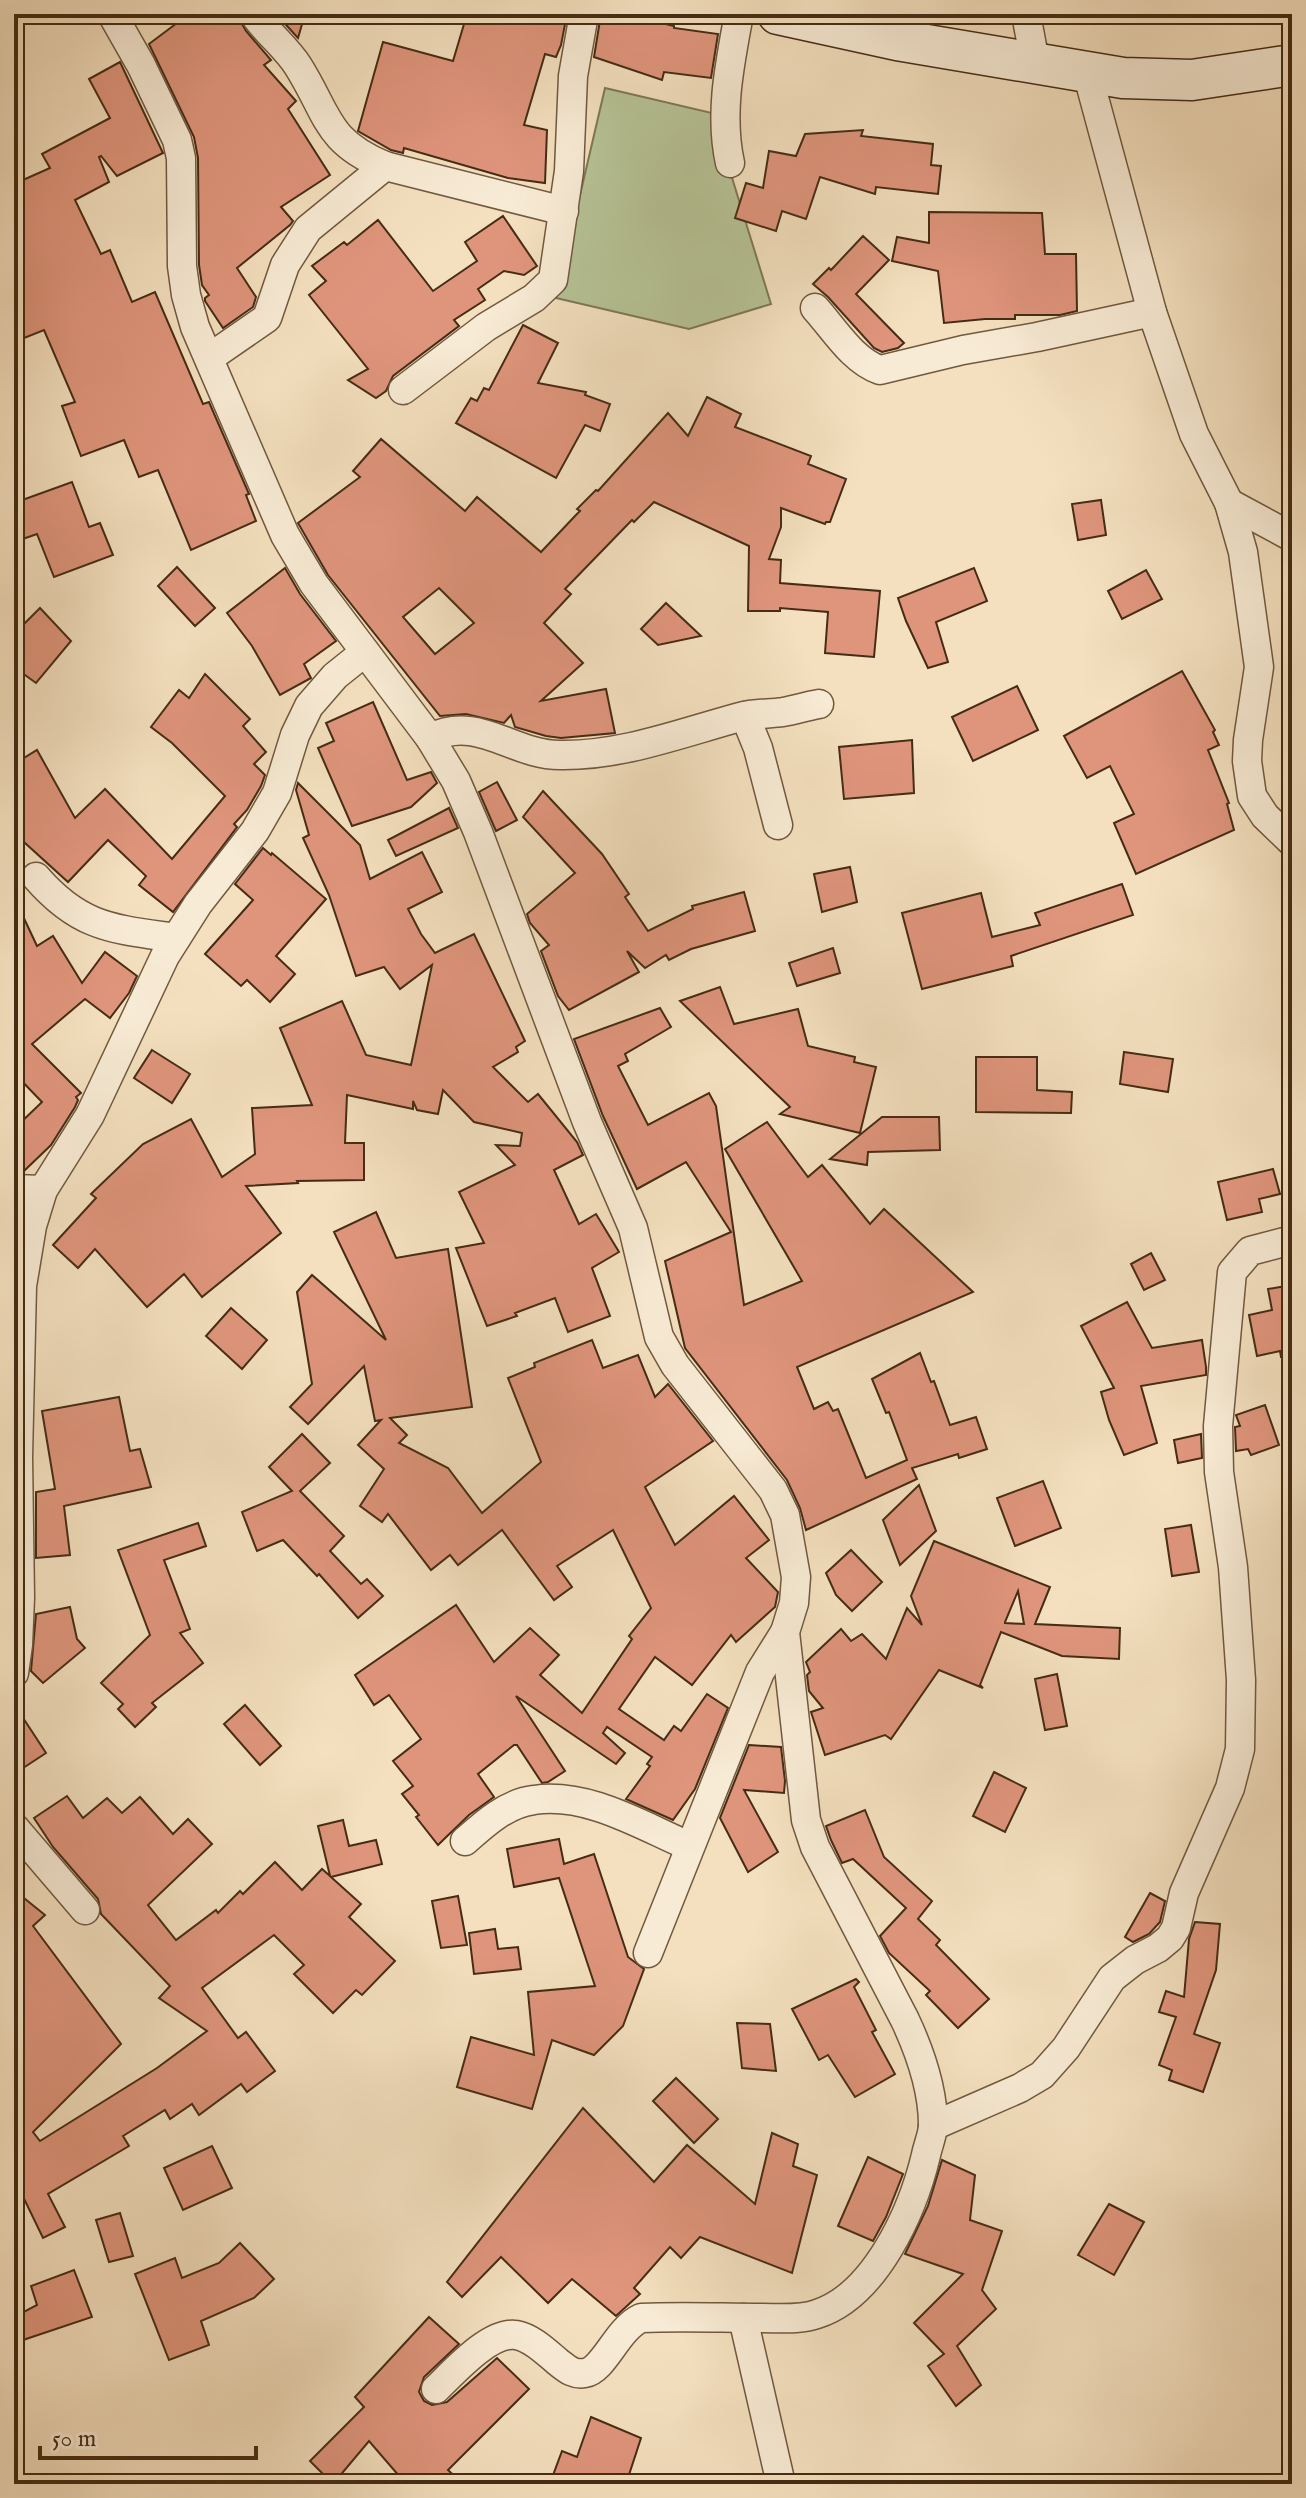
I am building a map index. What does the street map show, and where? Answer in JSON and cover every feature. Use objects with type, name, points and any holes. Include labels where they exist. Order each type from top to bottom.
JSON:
[{"type":"street","points":[[112,14],[177,140],[181,158],[182,266],[186,295],[195,327],[285,535],[314,584],[430,738],[456,781],[587,1122],[633,1228],[659,1337],[675,1365],[773,1490],[785,1515],[796,1577],[794,1603],[785,1632],[760,1672],[648,1953]]},
{"type":"street","points":[[254,14],[299,67],[327,123],[342,142],[359,155],[385,166],[564,211]]},
{"type":"street","points":[[403,390],[486,327],[546,288],[555,275],[569,171],[573,76],[584,14]]},
{"type":"street","points":[[730,163],[724,128],[726,93],[739,14]]},
{"type":"street","points":[[778,14],[897,40],[1123,78],[1192,80],[1292,65]]},
{"type":"street","points":[[1026,14],[1035,62]]},
{"type":"street","points":[[1087,72],[1152,312],[1190,422],[1229,503],[1243,552],[1259,667],[1248,740],[1247,761],[1252,796],[1265,816],[1292,842]]},
{"type":"street","points":[[209,358],[267,318],[285,265],[308,229],[385,166]]},
{"type":"street","points":[[815,308],[858,357],[880,370],[1152,312]]},
{"type":"street","points":[[1229,503],[1292,537]]},
{"type":"street","points":[[14,1673],[20,1598],[18,1457],[22,1286],[32,1226],[43,1190],[90,1115],[135,1016],[176,938],[198,904],[255,831],[277,793],[295,735],[309,706],[335,676],[365,652]]},
{"type":"street","points":[[430,738],[464,729],[515,746],[556,755],[591,754],[628,748],[745,716],[819,704]]},
{"type":"street","points":[[745,716],[758,748],[778,825]]},
{"type":"street","points":[[36,877],[69,910],[88,920],[136,933],[176,938]]},
{"type":"street","points":[[14,1189],[43,1190]]},
{"type":"street","points":[[933,2126],[1020,2088],[1042,2075],[1066,2048],[1112,1978],[1135,1960],[1158,1948],[1176,1928],[1184,1893],[1230,1788],[1240,1749],[1241,1680],[1233,1567],[1219,1472],[1218,1426],[1232,1272],[1250,1251],[1292,1240]]},
{"type":"street","points":[[436,2389],[483,2347],[503,2335],[518,2335],[573,2373],[582,2374],[591,2372],[599,2365],[630,2323],[641,2318],[816,2315],[846,2299],[868,2277],[887,2251],[920,2182],[933,2126],[927,2081],[918,2049],[815,1847],[806,1820],[785,1632]]},
{"type":"street","points":[[465,1841],[506,1809],[533,1800],[562,1800],[618,1815],[689,1846]]},
{"type":"street","points":[[14,1827],[85,1910]]},
{"type":"street","points":[[743,2318],[781,2484]]},
{"type":"green space","points":[[605,88],[712,113],[771,304],[689,329],[556,298]]},
{"type":"building","points":[[189,14],[237,15],[246,31],[271,60],[264,65],[296,101],[288,109],[330,175],[281,207],[293,221],[237,268],[256,297],[253,307],[223,328],[205,301],[209,295],[202,285],[198,158],[194,137],[149,44]]},
{"type":"building","points":[[276,14],[305,14],[298,38]]},
{"type":"building","points":[[467,14],[567,14],[556,57],[545,54],[524,125],[547,130],[545,183],[508,178],[404,148],[403,153],[391,150],[358,131],[383,42],[453,61]]},
{"type":"building","points":[[601,14],[624,14],[674,28],[718,34],[711,78],[664,72],[662,80],[594,57]]},
{"type":"building","points":[[120,62],[163,153],[117,176],[99,157],[109,182],[75,200],[101,254],[110,250],[132,302],[155,292],[203,404],[209,402],[249,494],[246,495],[256,521],[191,550],[158,470],[139,477],[124,440],[81,456],[62,406],[75,402],[44,330],[14,342],[14,184],[50,168],[42,154],[110,118],[89,79]]},
{"type":"building","points":[[863,130],[861,136],[933,144],[931,165],[941,166],[938,194],[876,187],[875,194],[820,177],[806,219],[782,211],[776,231],[735,218],[746,183],[763,188],[769,151],[796,156],[805,134]]},
{"type":"building","points":[[929,212],[1042,213],[1045,254],[1076,254],[1077,311],[1060,315],[1015,315],[1015,319],[944,323],[938,271],[892,261],[897,237],[929,243]]},
{"type":"building","points":[[503,216],[537,266],[524,275],[504,271],[478,289],[485,300],[454,320],[459,326],[393,376],[386,391],[376,398],[348,380],[368,369],[309,295],[326,281],[312,266],[344,242],[347,245],[378,220],[433,291],[477,261],[465,242]]},
{"type":"building","points":[[863,236],[889,260],[856,294],[904,343],[882,352],[874,348],[813,284]]},
{"type":"building","points":[[523,325],[558,343],[538,383],[586,392],[585,395],[610,404],[600,431],[585,425],[556,478],[456,423],[471,398],[477,401],[484,388],[489,390]]},
{"type":"building","points":[[707,397],[741,414],[735,427],[811,456],[808,464],[846,479],[830,522],[825,524],[781,508],[781,527],[769,559],[781,560],[780,583],[880,591],[874,657],[825,653],[828,612],[780,608],[780,611],[748,611],[749,546],[654,502],[634,522],[632,520],[565,589],[571,594],[544,623],[583,663],[541,701],[606,689],[615,733],[561,738],[515,727],[511,715],[504,723],[466,714],[440,716],[328,575],[298,523],[360,477],[353,471],[381,439],[465,511],[477,497],[541,552],[580,511],[577,509],[598,491],[668,413],[688,436]],"holes":[[[439,588],[474,623],[435,654],[403,617]]]},
{"type":"building","points":[[72,482],[89,527],[100,523],[113,555],[54,577],[37,534],[14,542],[14,503]]},
{"type":"building","points":[[1101,500],[1106,535],[1078,540],[1072,504]]},
{"type":"building","points":[[177,567],[215,608],[195,626],[158,586]]},
{"type":"building","points":[[285,568],[300,594],[336,641],[304,664],[311,678],[280,695],[252,646],[227,613]]},
{"type":"building","points":[[974,568],[987,601],[936,622],[948,662],[928,668],[898,598]]},
{"type":"building","points":[[1146,570],[1162,599],[1122,619],[1108,591]]},
{"type":"building","points":[[666,603],[701,636],[658,645],[641,629]]},
{"type":"building","points":[[40,608],[71,641],[36,683],[14,667],[14,634]]},
{"type":"building","points":[[1182,671],[1215,730],[1213,732],[1219,745],[1208,750],[1229,803],[1234,830],[1136,874],[1114,823],[1134,814],[1110,766],[1087,778],[1064,736]]},
{"type":"building","points":[[205,674],[250,719],[243,726],[266,752],[254,764],[265,775],[261,786],[247,810],[234,824],[237,827],[173,912],[139,885],[146,876],[108,840],[68,882],[14,833],[14,764],[37,750],[75,818],[105,789],[172,859],[225,796],[172,743],[151,727],[179,690],[189,698]]},
{"type":"building","points":[[1017,686],[1038,730],[973,761],[952,717]]},
{"type":"building","points":[[373,702],[407,780],[431,772],[437,783],[411,807],[352,826],[318,748],[334,741],[326,723]]},
{"type":"building","points":[[912,740],[914,793],[844,799],[839,747]]},
{"type":"building","points":[[497,782],[517,820],[496,831],[479,792]]},
{"type":"building","points":[[298,783],[360,845],[370,879],[422,852],[442,892],[408,909],[435,953],[474,934],[525,1041],[516,1047],[518,1052],[493,1067],[528,1102],[538,1094],[577,1142],[583,1155],[554,1170],[579,1224],[596,1214],[619,1252],[592,1268],[610,1316],[568,1332],[555,1298],[487,1326],[456,1248],[484,1243],[459,1192],[515,1165],[496,1145],[520,1146],[522,1133],[474,1122],[443,1090],[438,1114],[417,1110],[413,1101],[413,1109],[347,1095],[345,1143],[364,1143],[364,1180],[297,1181],[246,1186],[281,1233],[202,1297],[184,1274],[147,1307],[95,1249],[78,1268],[53,1245],[96,1198],[91,1194],[143,1144],[191,1119],[222,1177],[255,1154],[252,1108],[312,1105],[280,1028],[342,1001],[366,1055],[411,1065],[432,965],[400,989],[384,967],[356,976],[329,895],[303,838],[309,835],[296,790]]},
{"type":"building","points":[[543,791],[602,854],[629,894],[625,897],[648,931],[693,909],[692,906],[744,892],[755,931],[691,949],[669,960],[666,955],[645,968],[627,951],[639,972],[569,1010],[558,996],[541,951],[549,945],[530,923],[527,914],[575,873],[523,817]]},
{"type":"building","points":[[449,808],[458,828],[396,856],[388,840]]},
{"type":"building","points":[[263,848],[326,899],[276,956],[295,974],[270,1002],[247,980],[241,986],[205,954],[253,900],[235,884]]},
{"type":"building","points":[[850,867],[857,902],[822,912],[814,874]]},
{"type":"building","points":[[1122,884],[1133,915],[1011,956],[1013,966],[922,989],[902,913],[981,893],[992,937],[1040,925],[1035,913]]},
{"type":"building","points":[[14,897],[37,946],[53,936],[82,983],[105,952],[137,976],[129,993],[110,1018],[85,999],[32,1044],[81,1093],[51,1145],[23,1172],[14,1172],[14,1129],[42,1102],[14,1073]]},
{"type":"building","points":[[833,948],[840,973],[797,986],[789,963]]},
{"type":"building","points":[[720,987],[734,1024],[798,1009],[808,1046],[855,1057],[854,1062],[876,1067],[860,1133],[780,1114],[790,1107],[680,1001]]},
{"type":"building","points":[[660,1008],[671,1027],[625,1054],[628,1061],[618,1066],[648,1125],[709,1093],[716,1106],[744,1305],[802,1281],[725,1149],[767,1122],[808,1177],[822,1165],[870,1224],[884,1209],[973,1292],[797,1367],[814,1409],[828,1402],[833,1411],[838,1409],[866,1478],[907,1460],[889,1412],[886,1413],[872,1379],[920,1353],[950,1425],[976,1417],[987,1449],[912,1468],[917,1479],[806,1530],[787,1480],[685,1348],[665,1261],[731,1232],[686,1162],[637,1189],[603,1116],[574,1039]]},
{"type":"building","points":[[152,1050],[190,1074],[172,1103],[134,1078]]},
{"type":"building","points":[[1124,1052],[1173,1059],[1168,1092],[1120,1084]]},
{"type":"building","points":[[976,1057],[1037,1057],[1037,1090],[1072,1092],[1071,1113],[976,1112]]},
{"type":"building","points":[[882,1117],[939,1117],[940,1150],[868,1152],[867,1165],[830,1159]]},
{"type":"building","points":[[1273,1169],[1280,1194],[1259,1199],[1262,1212],[1227,1220],[1218,1182]]},
{"type":"building","points":[[376,1212],[396,1258],[448,1249],[472,1407],[390,1418],[407,1435],[399,1443],[448,1468],[482,1513],[541,1462],[508,1378],[535,1367],[534,1363],[592,1340],[603,1368],[638,1355],[655,1397],[668,1384],[713,1441],[645,1487],[675,1545],[734,1496],[769,1540],[746,1558],[778,1592],[775,1607],[736,1642],[731,1635],[692,1685],[655,1657],[619,1709],[664,1740],[674,1726],[681,1731],[707,1694],[728,1708],[695,1789],[673,1820],[626,1799],[650,1766],[647,1764],[652,1757],[607,1727],[603,1733],[625,1753],[616,1764],[516,1696],[565,1771],[542,1783],[517,1745],[514,1745],[478,1774],[494,1797],[469,1815],[438,1845],[402,1794],[413,1786],[393,1761],[421,1739],[389,1695],[374,1705],[355,1675],[456,1605],[494,1662],[530,1628],[559,1655],[540,1675],[582,1713],[632,1639],[629,1636],[651,1608],[613,1530],[557,1566],[572,1587],[554,1600],[502,1530],[458,1565],[450,1555],[431,1570],[388,1514],[382,1522],[360,1506],[384,1469],[358,1445],[381,1420],[375,1421],[364,1366],[308,1424],[290,1407],[312,1384],[297,1292],[312,1275],[386,1340],[334,1232]]},
{"type":"building","points":[[1151,1253],[1165,1280],[1144,1290],[1131,1264]]},
{"type":"building","points":[[1292,1285],[1292,1356],[1281,1357],[1280,1351],[1257,1356],[1249,1315],[1272,1310],[1268,1289]]},
{"type":"building","points":[[1127,1302],[1152,1348],[1202,1340],[1206,1375],[1141,1386],[1157,1443],[1124,1455],[1101,1392],[1114,1388],[1081,1326]]},
{"type":"building","points":[[231,1308],[267,1340],[242,1369],[206,1336]]},
{"type":"building","points":[[119,1397],[130,1451],[140,1449],[151,1487],[64,1506],[70,1555],[36,1558],[36,1492],[55,1489],[42,1411]]},
{"type":"building","points":[[1265,1405],[1279,1445],[1251,1455],[1248,1449],[1236,1451],[1235,1427],[1240,1426],[1236,1415]]},
{"type":"building","points":[[302,1434],[330,1463],[300,1491],[344,1536],[330,1551],[361,1584],[367,1579],[383,1596],[358,1618],[283,1540],[257,1551],[242,1512],[292,1491],[269,1467]]},
{"type":"building","points":[[1201,1434],[1202,1458],[1178,1463],[1174,1440]]},
{"type":"building","points":[[1043,1481],[1061,1528],[1015,1546],[997,1498]]},
{"type":"building","points":[[919,1485],[936,1531],[900,1565],[883,1520]]},
{"type":"building","points":[[198,1523],[206,1546],[164,1560],[190,1629],[180,1633],[203,1663],[152,1703],[156,1707],[135,1727],[118,1709],[123,1704],[101,1683],[150,1635],[118,1550]]},
{"type":"building","points":[[1191,1525],[1199,1572],[1172,1576],[1165,1529]]},
{"type":"building","points":[[934,1541],[1050,1587],[1035,1624],[1120,1628],[1119,1659],[1062,1656],[1001,1632],[980,1685],[983,1688],[939,1670],[891,1739],[885,1735],[825,1755],[811,1712],[823,1708],[809,1691],[807,1675],[810,1672],[806,1662],[841,1629],[851,1641],[862,1634],[886,1659],[907,1608],[922,1625],[911,1596]],"holes":[[[1018,1591],[1024,1624],[1005,1623]]]},
{"type":"building","points":[[851,1550],[882,1582],[852,1611],[836,1595],[826,1573]]},
{"type":"building","points":[[70,1607],[77,1639],[85,1648],[43,1683],[31,1671],[36,1614]]},
{"type":"building","points":[[1057,1674],[1067,1726],[1045,1730],[1035,1679]]},
{"type":"building","points":[[14,1704],[46,1753],[14,1774]]},
{"type":"building","points":[[245,1705],[281,1746],[260,1765],[224,1724]]},
{"type":"building","points":[[749,1745],[781,1747],[785,1781],[784,1793],[744,1790],[778,1852],[748,1872],[720,1818]]},
{"type":"building","points":[[994,1772],[1026,1788],[1005,1832],[973,1816]]},
{"type":"building","points":[[67,1796],[83,1818],[107,1798],[122,1813],[140,1797],[173,1834],[188,1819],[212,1844],[148,1905],[176,1940],[216,1910],[218,1913],[240,1891],[243,1894],[275,1862],[302,1890],[322,1869],[330,1876],[318,1826],[343,1820],[349,1846],[376,1840],[382,1864],[331,1877],[361,1904],[349,1917],[395,1961],[362,1995],[356,1990],[333,2013],[294,1974],[304,1965],[274,1935],[202,1988],[238,2038],[246,2032],[275,2071],[247,2092],[241,2084],[199,2115],[192,2104],[170,2119],[165,2110],[123,2136],[129,2146],[48,2194],[65,2227],[43,2238],[14,2178],[14,1890],[45,1915],[33,1926],[121,2044],[33,2132],[40,2141],[157,2068],[207,2031],[159,1998],[170,1986],[101,1914],[98,1899],[53,1847],[34,1818]]},
{"type":"building","points":[[865,1810],[884,1857],[932,1901],[918,1919],[940,1940],[936,1945],[989,1999],[958,2028],[926,1995],[930,1991],[889,1953],[880,1936],[906,1908],[853,1859],[842,1863],[831,1840],[826,1826]]},
{"type":"building","points":[[559,1839],[564,1864],[594,1854],[628,1957],[644,1969],[623,2026],[594,2055],[552,2040],[532,2109],[457,2087],[471,2037],[534,2055],[528,1992],[595,1986],[559,1878],[514,1887],[507,1849]]},
{"type":"building","points":[[1150,1893],[1165,1901],[1160,1922],[1149,1934],[1133,1942],[1125,1937]]},
{"type":"building","points":[[458,1896],[467,1945],[441,1948],[432,1901]]},
{"type":"building","points":[[1195,1922],[1220,1924],[1216,1970],[1194,2034],[1220,2043],[1203,2092],[1169,2080],[1172,2070],[1159,2065],[1176,2017],[1159,2012],[1166,1991],[1184,1997],[1189,1939]]},
{"type":"building","points":[[495,1929],[498,1949],[518,1947],[521,1969],[474,1974],[469,1933]]},
{"type":"building","points":[[856,1979],[859,1982],[854,1987],[876,2030],[872,2032],[895,2074],[855,2097],[828,2055],[819,2060],[792,2009]]},
{"type":"building","points":[[737,2023],[770,2024],[776,2071],[742,2068]]},
{"type":"building","points":[[676,2078],[718,2119],[694,2143],[653,2101]]},
{"type":"building","points":[[583,2108],[654,2182],[687,2145],[755,2204],[772,2133],[798,2144],[793,2166],[817,2175],[792,2273],[700,2237],[681,2258],[670,2247],[634,2288],[640,2294],[616,2316],[572,2279],[548,2303],[501,2257],[462,2297],[447,2282]]},
{"type":"building","points":[[212,2146],[232,2188],[183,2210],[164,2168]]},
{"type":"building","points":[[868,2157],[903,2174],[873,2241],[838,2226]]},
{"type":"building","points":[[942,2160],[975,2175],[970,2220],[1002,2231],[982,2290],[996,2309],[957,2346],[981,2385],[956,2406],[928,2366],[944,2354],[914,2323],[963,2274],[905,2254],[928,2206]]},
{"type":"building","points":[[1109,2204],[1144,2222],[1114,2275],[1078,2255]]},
{"type":"building","points":[[120,2213],[133,2256],[109,2262],[96,2220]]},
{"type":"building","points":[[240,2243],[274,2279],[254,2298],[201,2321],[209,2345],[169,2360],[135,2274],[175,2258],[182,2278],[219,2263]]},
{"type":"building","points":[[74,2270],[92,2317],[14,2343],[14,2317],[37,2305],[31,2286]]},
{"type":"building","points":[[429,2317],[459,2344],[424,2377],[419,2392],[424,2401],[432,2405],[447,2402],[497,2358],[529,2389],[448,2470],[463,2484],[406,2484],[369,2441],[333,2484],[310,2461],[364,2407],[355,2397]]},
{"type":"building","points":[[591,2417],[641,2438],[626,2484],[567,2484],[552,2478],[562,2451],[577,2457]]}]
